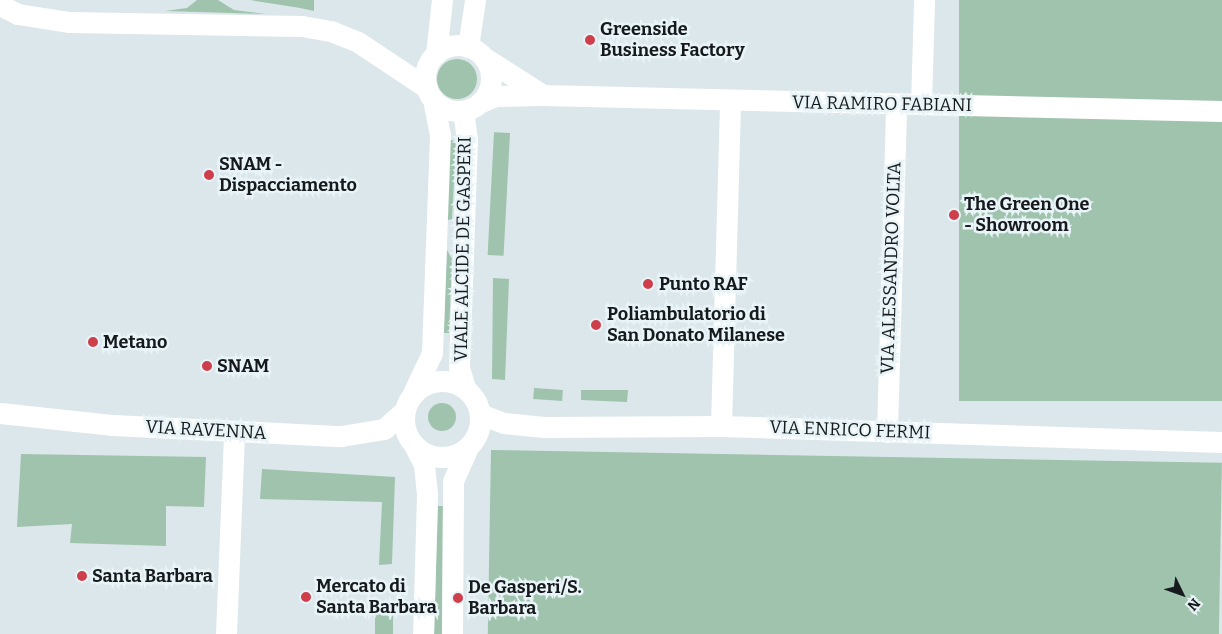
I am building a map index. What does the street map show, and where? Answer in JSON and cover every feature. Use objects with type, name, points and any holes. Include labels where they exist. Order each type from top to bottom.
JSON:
[{"type":"street","name":"VIALE ALCIDE DE GASPERI","points":[[409,402],[432,353],[440,135],[427,77],[442,0]]},
{"type":"street","name":"VIALE ALCIDE DE GASPERI","points":[[464,388],[460,368],[467,139],[472,106],[491,84],[475,51],[475,0]]},
{"type":"street","points":[[921,104],[924,0]]},
{"type":"street","points":[[0,5],[18,14],[69,22],[302,26],[358,42],[427,77],[451,46],[475,51]]},
{"type":"street","name":"VIA RAMIRO FABIANI","points":[[475,51],[492,67],[543,95]]},
{"type":"street","name":"VIALE ALCIDE DE GASPERI","points":[[427,77],[447,109],[472,106]]},
{"type":"street","name":"VIA RAMIRO FABIANI","points":[[472,106],[496,96],[543,95],[730,101],[1222,111]]},
{"type":"street","points":[[721,426],[730,101]]},
{"type":"street","name":"VIA ALESSANDRO VOLTA","points":[[887,432],[896,104]]},
{"type":"street","points":[[435,242],[463,244]]},
{"type":"street","points":[[423,634],[427,494],[424,465],[416,447],[405,430],[409,402],[437,380],[464,388],[480,414],[478,433],[468,447],[453,481],[452,634]]},
{"type":"street","name":"VIA RAVENNA","points":[[0,413],[234,432],[359,435],[384,429],[409,402]]},
{"type":"street","name":"VIA ENRICO FERMI","points":[[480,414],[530,426],[721,426],[1222,442]]},
{"type":"street","points":[[226,634],[234,432]]},
{"type":"street","points":[[416,447],[440,457],[468,447]]},
{"type":"green space","points":[[197,0],[218,0],[234,10],[265,14],[165,11],[187,8]]},
{"type":"green space","points":[[250,0],[314,0],[314,11],[300,8]]},
{"type":"green space","points":[[959,0],[1222,0],[1222,401],[959,401]]},
{"type":"green space","points":[[461,59],[468,62],[474,68],[477,79],[476,87],[468,96],[461,99],[453,99],[446,96],[438,87],[437,75],[440,68],[449,60]]},
{"type":"green space","points":[[494,132],[510,133],[504,256],[488,255]]},
{"type":"green space","points":[[445,139],[456,141],[452,219],[445,221]]},
{"type":"green space","points":[[447,250],[452,259],[449,333],[444,333]]},
{"type":"green space","points":[[493,278],[509,279],[505,380],[492,379]]},
{"type":"green space","points":[[534,388],[563,390],[562,401],[533,399]]},
{"type":"green space","points":[[581,390],[628,390],[627,402],[581,400]]},
{"type":"green space","points":[[442,403],[452,407],[456,417],[452,427],[442,431],[432,427],[428,417],[432,407]]},
{"type":"green space","points":[[491,450],[1222,463],[1219,634],[488,634]]},
{"type":"green space","points":[[21,454],[206,457],[204,507],[166,506],[166,546],[70,543],[72,524],[17,527]]},
{"type":"green space","points":[[262,469],[395,477],[392,564],[379,565],[382,502],[260,499]]},
{"type":"green space","points":[[438,506],[443,506],[442,634],[434,634]]},
{"type":"green space","points":[[375,605],[393,605],[393,634],[375,634]]},
{"type":"place","name":"Greenside Business Factory","points":[[590,40]]},
{"type":"place","name":"SNAM - Dispacciamento","points":[[209,175]]},
{"type":"place","name":"The Green One - Showroom","points":[[954,215]]},
{"type":"place","name":"Punto RAF","points":[[648,284]]},
{"type":"place","name":"Poliambulatorio di San Donato Milanese","points":[[596,325]]},
{"type":"place","name":"Metano","points":[[93,342]]},
{"type":"place","name":"SNAM","points":[[207,366]]},
{"type":"place","name":"Santa Barbara","points":[[82,576]]},
{"type":"place","name":"Mercato di Santa Barbara","points":[[306,597]]},
{"type":"place","name":"De Gasperi/S. Barbara","points":[[458,598]]}]
